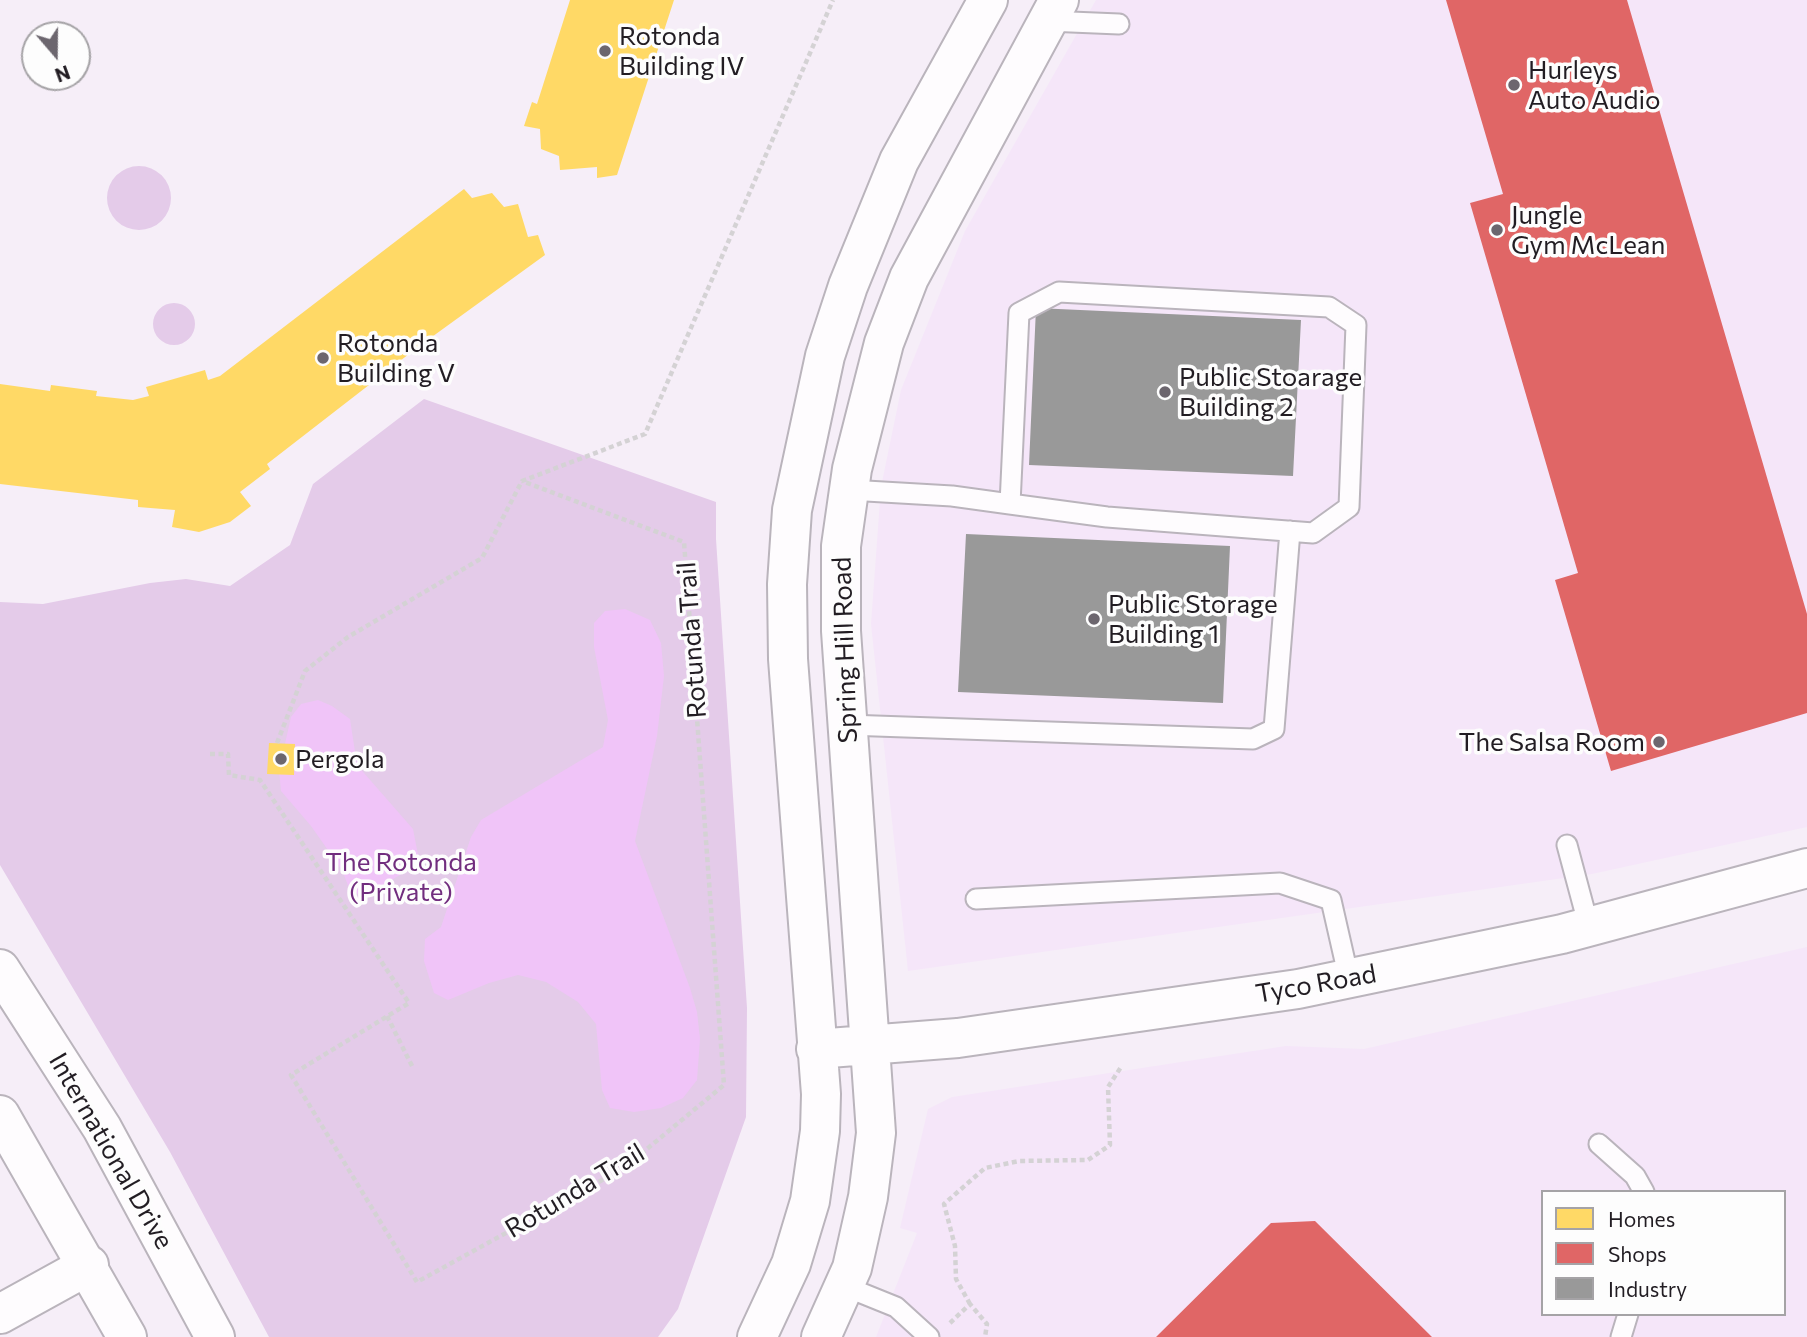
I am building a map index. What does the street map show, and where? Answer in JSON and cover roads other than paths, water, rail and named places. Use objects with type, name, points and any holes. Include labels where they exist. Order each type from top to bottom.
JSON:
[{"type":"main road","name":"Spring Hill Road","points":[[757,1337],[791,1264],[810,1200],[820,1131],[788,659],[787,584],[792,510],[825,356],[848,286],[899,160],[988,0]]},
{"type":"main road","name":"Spring Hill Road","points":[[821,1337],[852,1268],[868,1196],[876,1133],[841,631],[841,546],[849,490],[869,392],[909,278],[1053,11]]},
{"type":"main road","name":"Tyco Road","points":[[816,1049],[1023,1029],[1349,979],[1589,927],[1807,868]]},
{"type":"main road","name":"International Drive","points":[[0,969],[102,1128],[215,1337]]},
{"type":"main road","points":[[0,1115],[89,1265],[127,1337]]},
{"type":"main road","points":[[0,1314],[89,1265]]},
{"type":"lane","points":[[1053,11],[1119,24]]},
{"type":"lane","points":[[849,490],[953,496],[1010,504],[1107,517],[1313,533],[1349,507],[1356,325],[1329,307],[1059,292],[1020,313],[1010,504]]},
{"type":"lane","points":[[847,726],[1253,739],[1274,729],[1290,531]]},
{"type":"lane","points":[[1567,845],[1589,927]]},
{"type":"lane","points":[[976,899],[1280,883],[1331,900],[1349,979]]},
{"type":"lane","points":[[1599,1144],[1634,1176],[1643,1190]]},
{"type":"lane","points":[[844,1286],[896,1307],[929,1337]]},
{"type":"lane","points":[[1621,1337],[1627,1316]]},
{"type":"place","name":"Rotonda Building IV","points":[[605,51]]},
{"type":"place","name":"Hurleys Auto Audio","points":[[1514,85]]},
{"type":"place","name":"Jungle Gym McLean","points":[[1497,230]]},
{"type":"place","name":"Rotonda Building V","points":[[323,358]]},
{"type":"place","name":"Public Stoarage Building 2","points":[[1165,392]]},
{"type":"place","name":"Public Storage Building 1","points":[[1094,619]]},
{"type":"place","name":"The Salsa Room","points":[[1659,742]]},
{"type":"place","name":"Pergola","points":[[281,759]]},
{"type":"park label","name":"The Rotonda (Private)","points":[[401,877]]}]
